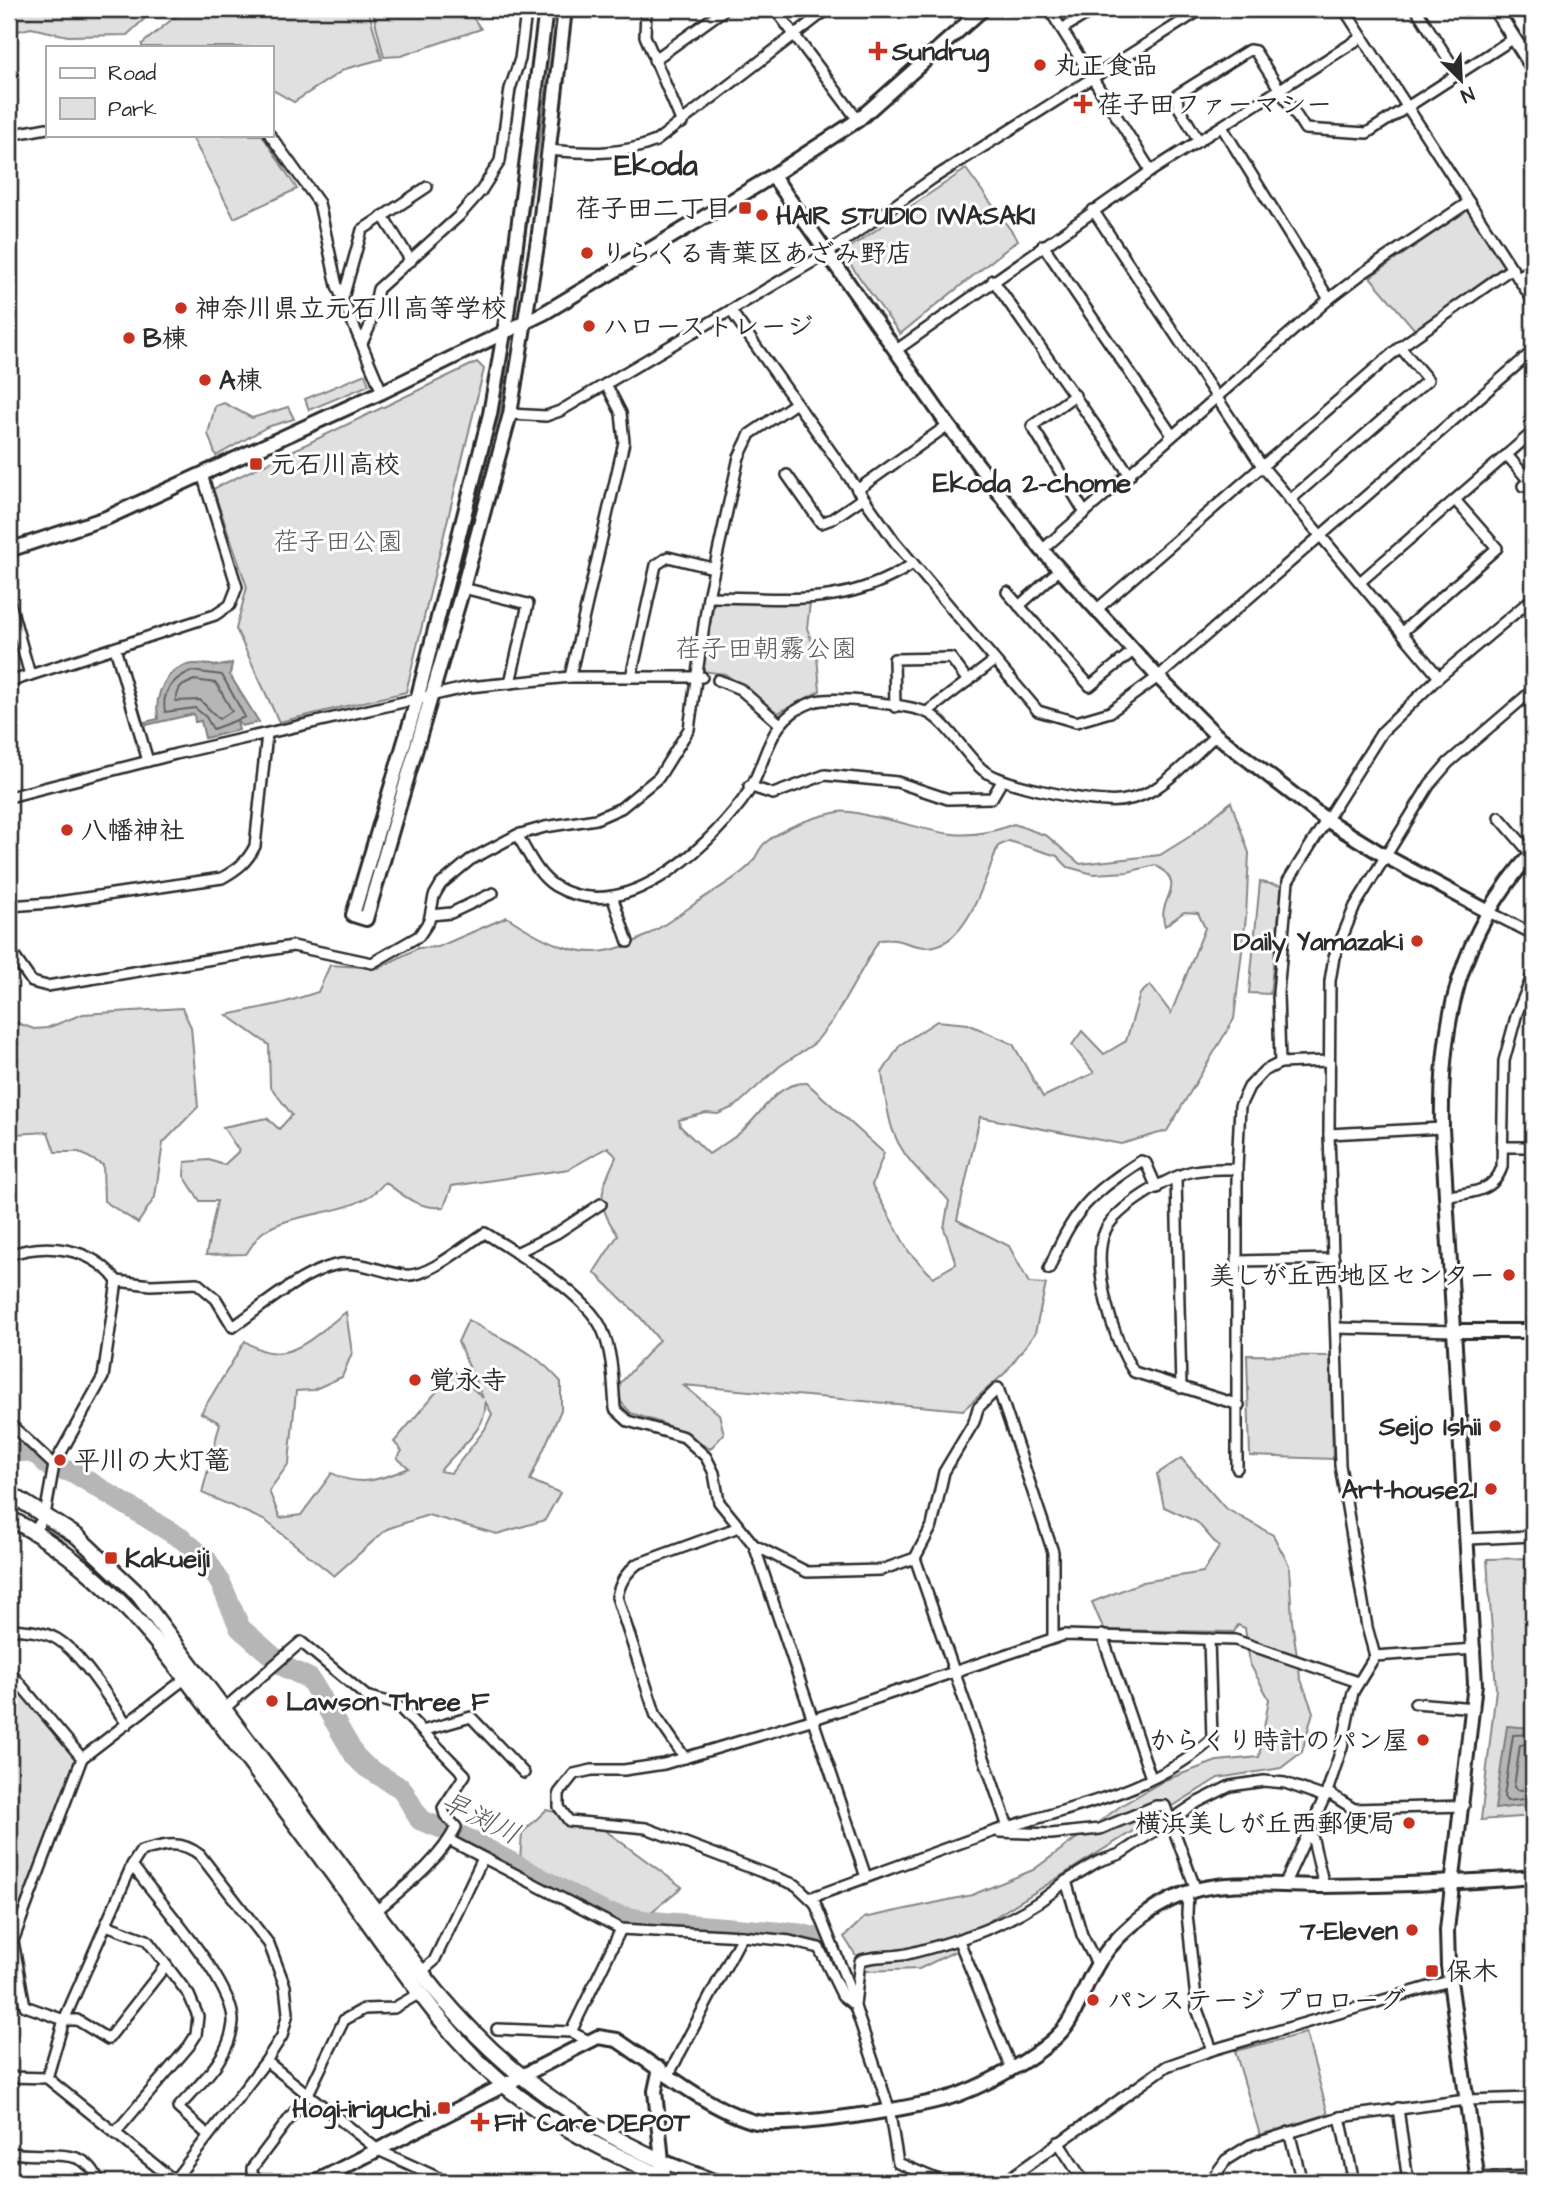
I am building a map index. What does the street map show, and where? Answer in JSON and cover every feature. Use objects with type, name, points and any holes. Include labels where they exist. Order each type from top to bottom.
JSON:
[{"type":"main road","points":[[9,1493],[45,1515],[109,1564],[137,1593],[375,1912],[468,2028],[520,2077],[594,2127],[662,2161],[663,2179]]},
{"type":"main road","points":[[9,1518],[34,1532],[98,1579],[145,1626],[420,1993],[461,2043],[505,2085],[584,2139],[663,2179]]},
{"type":"street","points":[[362,344],[369,328],[377,289],[460,216],[481,191],[500,161],[510,89],[520,59],[525,20],[519,9]]},
{"type":"street","points":[[546,9],[504,333],[490,414],[417,700],[352,915],[366,919],[433,694],[510,414],[525,322],[565,9]]},
{"type":"street","points":[[646,9],[645,36],[682,123]]},
{"type":"street","points":[[654,60],[725,9]]},
{"type":"street","points":[[775,9],[858,120]]},
{"type":"street","points":[[548,150],[592,154],[624,151],[656,141],[828,9]]},
{"type":"street","points":[[9,551],[106,518],[382,392],[525,322],[773,176],[858,120],[983,9]]},
{"type":"street","points":[[1049,9],[1151,172]]},
{"type":"street","points":[[1062,29],[1095,9]]},
{"type":"street","points":[[510,414],[546,416],[560,411],[731,311],[826,254],[932,179],[1202,9]]},
{"type":"street","points":[[1344,9],[1533,301]]},
{"type":"street","points":[[1416,9],[1458,74]]},
{"type":"street","points":[[1495,9],[1533,68]]},
{"type":"street","points":[[895,351],[1093,210],[1362,37]]},
{"type":"street","points":[[1199,141],[1178,107],[1177,95],[1249,50],[1255,51],[1305,129],[1367,133],[1514,38]]},
{"type":"street","points":[[1222,127],[1329,299]]},
{"type":"street","points":[[9,135],[46,128]]},
{"type":"street","points":[[271,136],[319,203],[326,222],[333,273],[382,392]]},
{"type":"street","points":[[773,176],[948,425],[1042,550],[1158,677],[1216,735],[1325,819],[1385,856],[1533,934]]},
{"type":"street","points":[[343,299],[362,230],[427,187]]},
{"type":"street","points":[[1042,550],[1329,299],[1469,202]]},
{"type":"street","points":[[1093,210],[1262,466],[1439,677]]},
{"type":"street","points":[[383,216],[411,261]]},
{"type":"street","points":[[1043,245],[1172,436]]},
{"type":"street","points":[[1518,278],[1533,267]]},
{"type":"street","points":[[1096,610],[1400,347],[1512,268]]},
{"type":"street","points":[[993,280],[1130,475]]},
{"type":"street","points":[[731,311],[860,494],[913,564],[994,661],[1038,711],[1076,722],[1110,712],[1158,677],[1533,351]]},
{"type":"street","points":[[1290,500],[1428,380],[1400,347]]},
{"type":"street","points":[[570,677],[624,442],[621,413],[606,384]]},
{"type":"street","points":[[1075,395],[1032,426],[1085,513]]},
{"type":"street","points":[[9,949],[32,982],[47,986],[293,946],[372,963],[419,936],[431,915],[434,896],[455,870],[517,835],[545,827],[596,819],[621,808],[649,786],[678,752],[689,729],[699,677],[713,568],[739,457],[750,435],[796,403]]},
{"type":"street","points":[[787,475],[821,523],[832,519],[948,425]]},
{"type":"street","points":[[1360,582],[1533,432]]},
{"type":"street","points":[[1507,455],[1529,481],[1523,486]]},
{"type":"street","points":[[9,682],[215,615],[230,604],[237,587],[202,474]]},
{"type":"street","points":[[1402,632],[1497,548],[1455,500]]},
{"type":"street","points":[[631,677],[656,565],[668,557],[713,568]]},
{"type":"street","points":[[708,597],[831,597],[885,582],[913,564]]},
{"type":"street","points":[[1019,606],[1060,569]]},
{"type":"street","points":[[463,588],[528,604],[510,683]]},
{"type":"street","points":[[1007,592],[1090,686],[1133,650]]},
{"type":"street","points":[[9,600],[30,675]]},
{"type":"street","points":[[1280,1063],[1278,993],[1288,881],[1382,732],[1439,677],[1531,604]]},
{"type":"street","points":[[115,648],[148,761]]},
{"type":"street","points":[[895,707],[894,659],[951,658],[968,681]]},
{"type":"street","points":[[927,712],[994,661]]},
{"type":"street","points":[[9,797],[148,761],[417,700],[433,694],[570,677],[699,677]]},
{"type":"street","points":[[718,680],[740,689],[780,724]]},
{"type":"street","points":[[1284,1885],[1326,1795],[1358,1682],[1366,1675],[1375,1656],[1367,1627],[1340,1465],[1328,1061],[1329,992],[1334,957],[1355,906],[1443,768],[1533,690]]},
{"type":"street","points":[[517,835],[542,875],[555,886],[597,898],[649,884],[674,868],[722,823],[743,799],[787,714],[820,699],[836,698],[927,712],[968,757],[1002,781],[1107,802],[1131,799],[1156,788],[1216,735]]},
{"type":"street","points":[[9,906],[51,903],[222,878],[233,872],[247,862],[255,846],[267,734]]},
{"type":"street","points":[[749,786],[773,794],[825,775],[897,782],[948,799],[992,798],[1002,781]]},
{"type":"street","points":[[1499,817],[1532,853],[1489,912],[1463,968],[1449,1015],[1441,1065],[1442,1128],[1475,1649],[1474,1709],[1447,1930],[1449,1981],[1478,2181],[1533,2178]]},
{"type":"street","points":[[431,915],[451,912],[493,893]]},
{"type":"street","points":[[612,896],[628,942]]},
{"type":"street","points":[[1447,1196],[1476,1192],[1491,1185],[1502,1167],[1504,1061],[1517,1013],[1533,975]]},
{"type":"street","points":[[1237,1468],[1237,1169],[1240,1106],[1249,1087],[1264,1071],[1280,1063],[1328,1061]]},
{"type":"street","points":[[1329,1134],[1442,1128]]},
{"type":"street","points":[[1502,1147],[1533,1147]]},
{"type":"street","points":[[1049,1269],[1076,1214],[1100,1188],[1142,1161],[1146,1163],[1157,1188]]},
{"type":"street","points":[[1237,1169],[1191,1171],[1157,1188],[1118,1212],[1102,1241],[1104,1288],[1110,1320],[1134,1373],[1239,1405]]},
{"type":"street","points":[[1176,1179],[1181,1388]]},
{"type":"street","points":[[516,1253],[557,1233],[601,1204]]},
{"type":"street","points":[[117,1281],[151,1284],[197,1283],[216,1299],[233,1327],[292,1287],[334,1265],[362,1265],[408,1276],[425,1272],[485,1233],[516,1253],[594,1315],[610,1353],[615,1409],[628,1420],[684,1437],[706,1457],[714,1473],[719,1502],[754,1545],[866,1877]]},
{"type":"street","points":[[9,1255],[28,1248],[47,1247],[77,1252],[108,1269],[117,1281],[103,1377],[54,1465],[45,1515],[34,1532]]},
{"type":"street","points":[[1238,1261],[1334,1259]]},
{"type":"street","points":[[1336,1328],[1533,1331]]},
{"type":"street","points":[[754,1545],[807,1572],[881,1570],[915,1558],[932,1526],[944,1472],[974,1422],[978,1408],[998,1388],[1054,1552],[1053,1637]]},
{"type":"street","points":[[9,1423],[54,1465]]},
{"type":"street","points":[[685,1758],[656,1716],[617,1597],[627,1572],[637,1564],[740,1527]]},
{"type":"street","points":[[1468,1539],[1533,1536]]},
{"type":"street","points":[[915,1558],[1008,1827]]},
{"type":"street","points":[[9,1629],[34,1631],[57,1639],[75,1656],[127,1724]]},
{"type":"street","points":[[943,2182],[898,2163],[889,2108],[844,1973],[810,1898],[796,1885],[646,1828],[569,1821],[559,1807],[562,1787],[573,1774],[592,1770],[643,1768],[685,1758],[814,1719],[1053,1637],[1102,1635],[1235,1640],[1358,1682]]},
{"type":"street","points":[[1102,1635],[1152,1778]]},
{"type":"street","points":[[810,1898],[994,1831],[1152,1778],[1181,1763],[1212,1738],[1209,1639]]},
{"type":"street","points":[[225,1708],[301,1642],[366,1696],[397,1704],[465,1775],[443,1808],[452,1835],[483,1858],[621,1929],[742,1936],[790,1941],[819,1948],[842,1995],[855,2007]]},
{"type":"street","points":[[1375,1656],[1475,1649]]},
{"type":"street","points":[[9,1671],[82,1758]]},
{"type":"street","points":[[166,1965],[108,2039],[77,2020],[64,2020],[25,2006],[11,1940],[82,1758],[186,1678]]},
{"type":"street","points":[[1415,1703],[1474,1709]]},
{"type":"street","points":[[422,1731],[471,1717],[524,1773]]},
{"type":"street","points":[[855,2007],[860,1961],[865,1958],[890,1958],[959,1941],[1021,1915],[1097,1861],[1120,1854],[1171,1818],[1220,1790],[1241,1784],[1285,1783],[1326,1795],[1354,1809],[1464,1806]]},
{"type":"street","points":[[994,1831],[1051,1834],[1100,1829],[1156,1805],[1165,1806],[1192,1891],[1186,1914],[1197,2009],[1212,2050]]},
{"type":"street","points":[[1310,1827],[1324,1886]]},
{"type":"street","points":[[375,1912],[409,1884],[452,1835]]},
{"type":"street","points":[[9,2077],[47,2078],[174,2182],[266,2061],[282,2036],[288,2012],[285,1986],[269,1944],[200,1855],[190,1847],[174,1843],[141,1851],[131,1865],[64,2020],[47,2078]]},
{"type":"street","points":[[421,1972],[434,1961],[483,1858]]},
{"type":"street","points":[[131,1865],[218,1979],[232,2007],[233,2023],[219,2061],[178,2108],[208,2135]]},
{"type":"street","points":[[320,2181],[589,2041],[608,2037],[617,2040],[727,2112],[760,2123],[788,2125],[958,2095],[1011,2068],[1048,2043],[1066,2026],[1097,1964],[1137,1920],[1192,1891],[1284,1885],[1324,1886],[1533,1877]]},
{"type":"street","points":[[1066,1881],[1082,1935],[1097,1964]]},
{"type":"street","points":[[106,1925],[148,1940],[198,2016],[196,2035],[115,2133]]},
{"type":"street","points":[[571,2032],[621,1929]]},
{"type":"street","points":[[716,2182],[662,2161],[655,2091],[742,1936]]},
{"type":"street","points":[[959,1941],[1011,2068]]},
{"type":"street","points":[[1004,2182],[1167,2066],[1212,2050],[1449,1981]]},
{"type":"street","points":[[261,2182],[252,2174],[252,2168],[308,2094],[344,2020],[364,2009],[394,2008],[420,1993]]},
{"type":"street","points":[[497,2029],[571,2032],[589,2041]]},
{"type":"street","points":[[266,2061],[378,2150],[443,2181]]},
{"type":"street","points":[[1210,2182],[1226,2160],[1238,2153],[1289,2132],[1340,2117],[1466,2101],[1533,2098]]},
{"type":"street","points":[[1398,2108],[1408,2182]]},
{"type":"street","points":[[1340,2117],[1354,2182]]},
{"type":"street","points":[[1289,2132],[1302,2182]]},
{"type":"street","points":[[1058,2142],[1084,2182]]},
{"type":"street","points":[[9,2152],[76,2155],[90,2165],[99,2182]]},
{"type":"street","points":[[663,2179],[677,2182]]},
{"type":"green space","points":[[9,9],[153,11],[127,35],[68,36],[31,28],[9,33]]},
{"type":"green space","points":[[179,9],[262,9],[266,12],[274,9],[368,9],[382,59],[345,69],[294,102],[273,90],[273,46],[142,46],[176,16]]},
{"type":"green space","points":[[372,9],[467,9],[481,29],[401,56],[384,57]]},
{"type":"green space","points":[[553,9],[558,9],[517,295],[514,295]]},
{"type":"green space","points":[[192,136],[263,136],[297,189],[234,218]]},
{"type":"green space","points":[[966,169],[1018,240],[900,334],[842,253]]},
{"type":"green space","points":[[1469,209],[1505,265],[1415,330],[1370,277]]},
{"type":"green space","points":[[509,354],[512,354],[500,428],[434,672],[430,675],[501,408]]},
{"type":"green space","name":"荏子田公園","points":[[477,362],[484,369],[406,692],[279,722],[236,629],[247,587],[213,489]]},
{"type":"green space","points":[[365,374],[369,385],[309,410],[305,399]]},
{"type":"green space","points":[[224,403],[252,418],[288,407],[294,419],[267,427],[216,456],[208,434],[215,406]]},
{"type":"green space","name":"荏子田朝霧公園","points":[[714,603],[810,603],[807,628],[817,656],[820,691],[778,713],[725,674],[702,671]]},
{"type":"green space","points":[[1231,802],[1249,853],[1246,917],[1234,1019],[1167,1131],[1121,1144],[980,1117],[957,1220],[1009,1246],[1029,1283],[1046,1284],[1035,1333],[1005,1373],[963,1410],[683,1385],[719,1414],[724,1434],[710,1449],[664,1424],[631,1413],[621,1402],[617,1387],[659,1340],[640,1317],[594,1272],[618,1235],[605,1214],[603,1205],[604,1188],[616,1157],[608,1147],[569,1169],[452,1186],[444,1207],[419,1204],[385,1182],[373,1194],[359,1202],[278,1224],[263,1232],[246,1254],[206,1255],[217,1201],[200,1201],[184,1176],[185,1162],[209,1160],[224,1165],[239,1151],[223,1127],[267,1118],[279,1129],[292,1115],[270,1086],[269,1045],[227,1015],[318,992],[330,965],[379,968],[418,948],[438,947],[507,917],[535,934],[582,951],[622,947],[667,923],[737,876],[750,865],[763,845],[781,832],[800,823],[838,812],[853,812],[957,834],[993,831],[1014,824],[1047,836],[1080,864],[1160,855],[1189,837]],"holes":[[[1009,841],[1057,856],[1068,867],[1093,874],[1128,872],[1155,865],[1170,879],[1170,893],[1163,916],[1165,926],[1184,912],[1198,913],[1205,928],[1171,1013],[1150,985],[1140,994],[1126,1041],[1104,1054],[1082,1031],[1072,1045],[1094,1073],[1043,1097],[1013,1044],[968,1024],[937,1021],[900,1045],[882,1073],[892,1128],[911,1162],[949,1201],[944,1228],[956,1264],[933,1277],[909,1252],[872,1185],[884,1153],[807,1083],[796,1084],[778,1093],[750,1124],[709,1154],[680,1126],[679,1120],[706,1113],[718,1114],[736,1106],[780,1066],[815,1043],[835,1017],[879,940],[927,947],[941,944],[954,936],[981,892],[998,846]]]},
{"type":"green space","points":[[1260,882],[1282,886],[1270,994],[1249,993]]},
{"type":"green space","points":[[182,1008],[191,1027],[198,1107],[163,1143],[155,1197],[138,1223],[104,1201],[103,1165],[79,1152],[55,1152],[48,1132],[14,1134],[9,1144],[9,1020],[34,1029],[47,1028],[83,1014]]},
{"type":"green space","points":[[346,1312],[352,1353],[342,1377],[313,1390],[296,1391],[289,1463],[269,1491],[280,1518],[301,1515],[332,1473],[342,1478],[361,1481],[409,1468],[397,1458],[402,1451],[394,1442],[454,1371],[483,1398],[458,1342],[468,1320],[539,1360],[561,1382],[561,1410],[530,1480],[560,1493],[545,1520],[497,1534],[428,1515],[387,1529],[334,1576],[266,1521],[202,1493],[220,1423],[201,1413],[245,1341],[273,1353],[286,1352],[310,1340]],"holes":[[[485,1401],[492,1414],[485,1429],[451,1473],[440,1471],[477,1430],[485,1411]]]},
{"type":"green space","points":[[1247,1355],[1330,1356],[1333,1459],[1250,1456]]},
{"type":"green space","points":[[1181,1458],[1225,1508],[1273,1535],[1289,1565],[1292,1621],[1300,1677],[1313,1712],[1302,1752],[1281,1768],[1218,1778],[992,1919],[966,1946],[919,1969],[866,1971],[844,1937],[864,1918],[972,1895],[1033,1870],[1122,1805],[1165,1780],[1217,1761],[1259,1757],[1269,1699],[1250,1664],[1245,1628],[1238,1625],[1234,1632],[1104,1630],[1092,1602],[1143,1582],[1203,1572],[1219,1547],[1197,1522],[1164,1507],[1157,1474]]},
{"type":"green space","points":[[1533,1558],[1533,1816],[1481,1820],[1496,1689],[1487,1559]]},
{"type":"green space","points":[[9,1677],[78,1759],[12,1936],[9,1935]]},
{"type":"green space","points":[[546,1810],[591,1820],[682,1887],[645,1917],[582,1898],[520,1860],[522,1833]]},
{"type":"green space","points":[[1306,2033],[1328,2114],[1260,2135],[1235,2051]]},
{"type":"water","points":[[232,663],[230,675],[259,722],[242,726],[237,721],[239,730],[205,738],[201,721],[195,722],[194,714],[146,725],[145,722],[158,719],[160,692],[169,676],[176,670],[193,664],[217,666]]},
{"type":"water","points":[[1507,1726],[1533,1728],[1533,1804],[1495,1809]]},
{"type":"waterway","name":"早渕川","points":[[9,1453],[26,1451],[38,1455],[50,1467],[73,1472],[182,1539],[206,1559],[221,1584],[240,1628],[285,1667],[310,1679],[355,1756],[366,1767],[402,1789],[420,1820],[462,1836],[605,1913],[647,1921],[800,1934],[824,1940]]},
{"type":"place","name":"Sundrug","points":[[878,51]]},
{"type":"place","name":"丸正食品","points":[[1040,65]]},
{"type":"place","name":"荏子田ファーマシー","points":[[1083,104]]},
{"type":"place","name":"荏子田二丁目","points":[[745,208]]},
{"type":"place","name":"HAIR STUDIO IWASAKI","points":[[762,215]]},
{"type":"place","name":"りらくる青葉区あざみ野店","points":[[587,253]]},
{"type":"place","name":"神奈川県立元石川高等学校","points":[[181,308]]},
{"type":"place","name":"ハローストレージ","points":[[589,326]]},
{"type":"place","name":"B棟","points":[[129,338]]},
{"type":"place","name":"A棟","points":[[205,380]]},
{"type":"place","name":"元石川高校","points":[[256,464]]},
{"type":"place","name":"八幡神社","points":[[67,830]]},
{"type":"place","name":"Daily Yamazaki","points":[[1417,941]]},
{"type":"place","name":"美しが丘西地区センター","points":[[1509,1275]]},
{"type":"place","name":"覚永寺","points":[[415,1380]]},
{"type":"place","name":"Seijo Ishii","points":[[1495,1426]]},
{"type":"place","name":"平川の大灯篭","points":[[60,1460]]},
{"type":"place","name":"Art-house21","points":[[1491,1489]]},
{"type":"place","name":"Kakueiji","points":[[111,1558]]},
{"type":"place","name":"Lawson Three F","points":[[272,1701]]},
{"type":"place","name":"からくり時計のパン屋","points":[[1423,1740]]},
{"type":"place","name":"横浜美しが丘西郵便局","points":[[1409,1823]]},
{"type":"place","name":"7-Eleven","points":[[1412,1930]]},
{"type":"place","name":"保木","points":[[1432,1971]]},
{"type":"place","name":"パンステージ プロローグ","points":[[1093,2000]]},
{"type":"place","name":"Hogi-iriguchi","points":[[444,2108]]},
{"type":"place","name":"Fit Care DEPOT","points":[[480,2122]]},
{"type":"district","name":"Ekoda","points":[[656,165]]},
{"type":"district","name":"Ekoda 2-chome","points":[[1032,482]]}]
